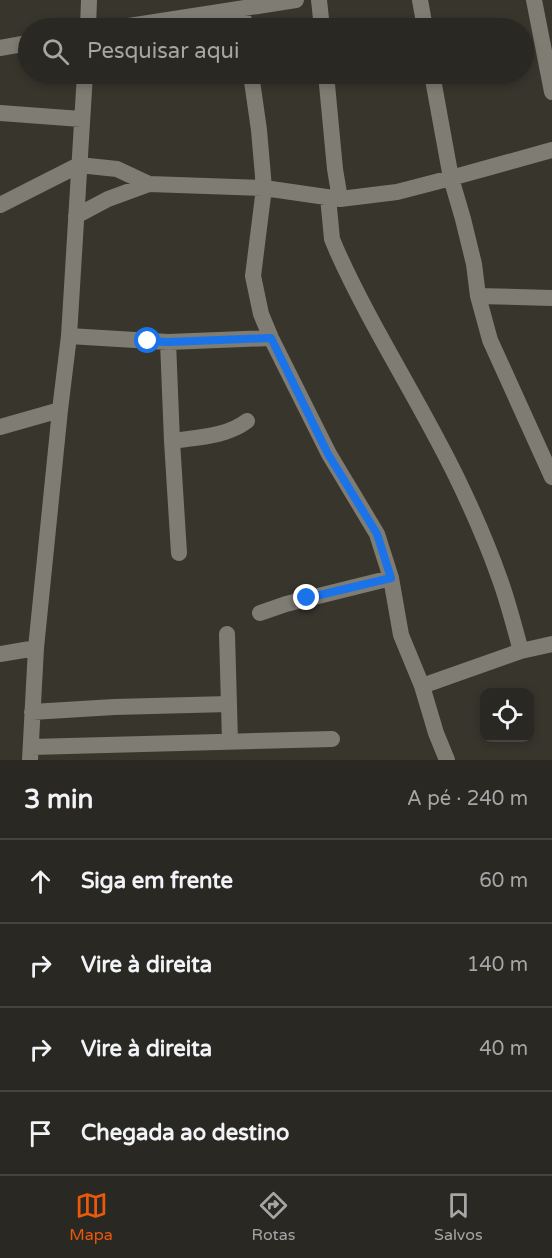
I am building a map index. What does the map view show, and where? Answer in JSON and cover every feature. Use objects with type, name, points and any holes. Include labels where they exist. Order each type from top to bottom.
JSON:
[{"type":"street","points":[[88,18],[89,0]]},
{"type":"street","points":[[182,18],[296,0]]},
{"type":"street","points":[[319,0],[321,18]]},
{"type":"street","points":[[420,0],[423,18]]},
{"type":"street","points":[[534,0],[552,92]]},
{"type":"street","points":[[242,9],[243,18]]},
{"type":"street","points":[[0,48],[18,45]]},
{"type":"street","points":[[84,84],[69,336],[36,648],[30,754],[230,741],[332,739]]},
{"type":"street","points":[[252,84],[264,188],[253,276],[261,314],[328,454],[377,534],[391,578],[401,635],[422,686],[436,734],[447,760]]},
{"type":"street","points":[[327,84],[335,169],[332,239],[372,324],[393,358],[456,475],[499,578],[521,651]]},
{"type":"street","points":[[434,84],[451,178],[470,248],[478,296],[490,340],[552,477]]},
{"type":"street","points":[[0,113],[81,119]]},
{"type":"street","points":[[76,216],[108,199],[149,184],[264,188],[334,198],[397,192],[552,150]]},
{"type":"street","points":[[0,205],[80,165],[117,169],[149,184]]},
{"type":"street","points":[[478,296],[552,298]]},
{"type":"street","points":[[69,336],[168,342],[271,338]]},
{"type":"street","points":[[168,342],[171,441],[179,553]]},
{"type":"street","points":[[0,427],[60,410]]},
{"type":"street","points":[[171,441],[223,433],[237,429],[247,421]]},
{"type":"street","points":[[260,613],[286,604],[391,578]]},
{"type":"street","points":[[227,634],[230,741]]},
{"type":"street","points":[[422,686],[521,651],[552,644]]},
{"type":"street","points":[[0,654],[36,648]]},
{"type":"street","points":[[32,712],[229,704]]},
{"type":"route","points":[[148,341],[271,338],[328,454],[377,534],[391,578],[307,598]]}]
